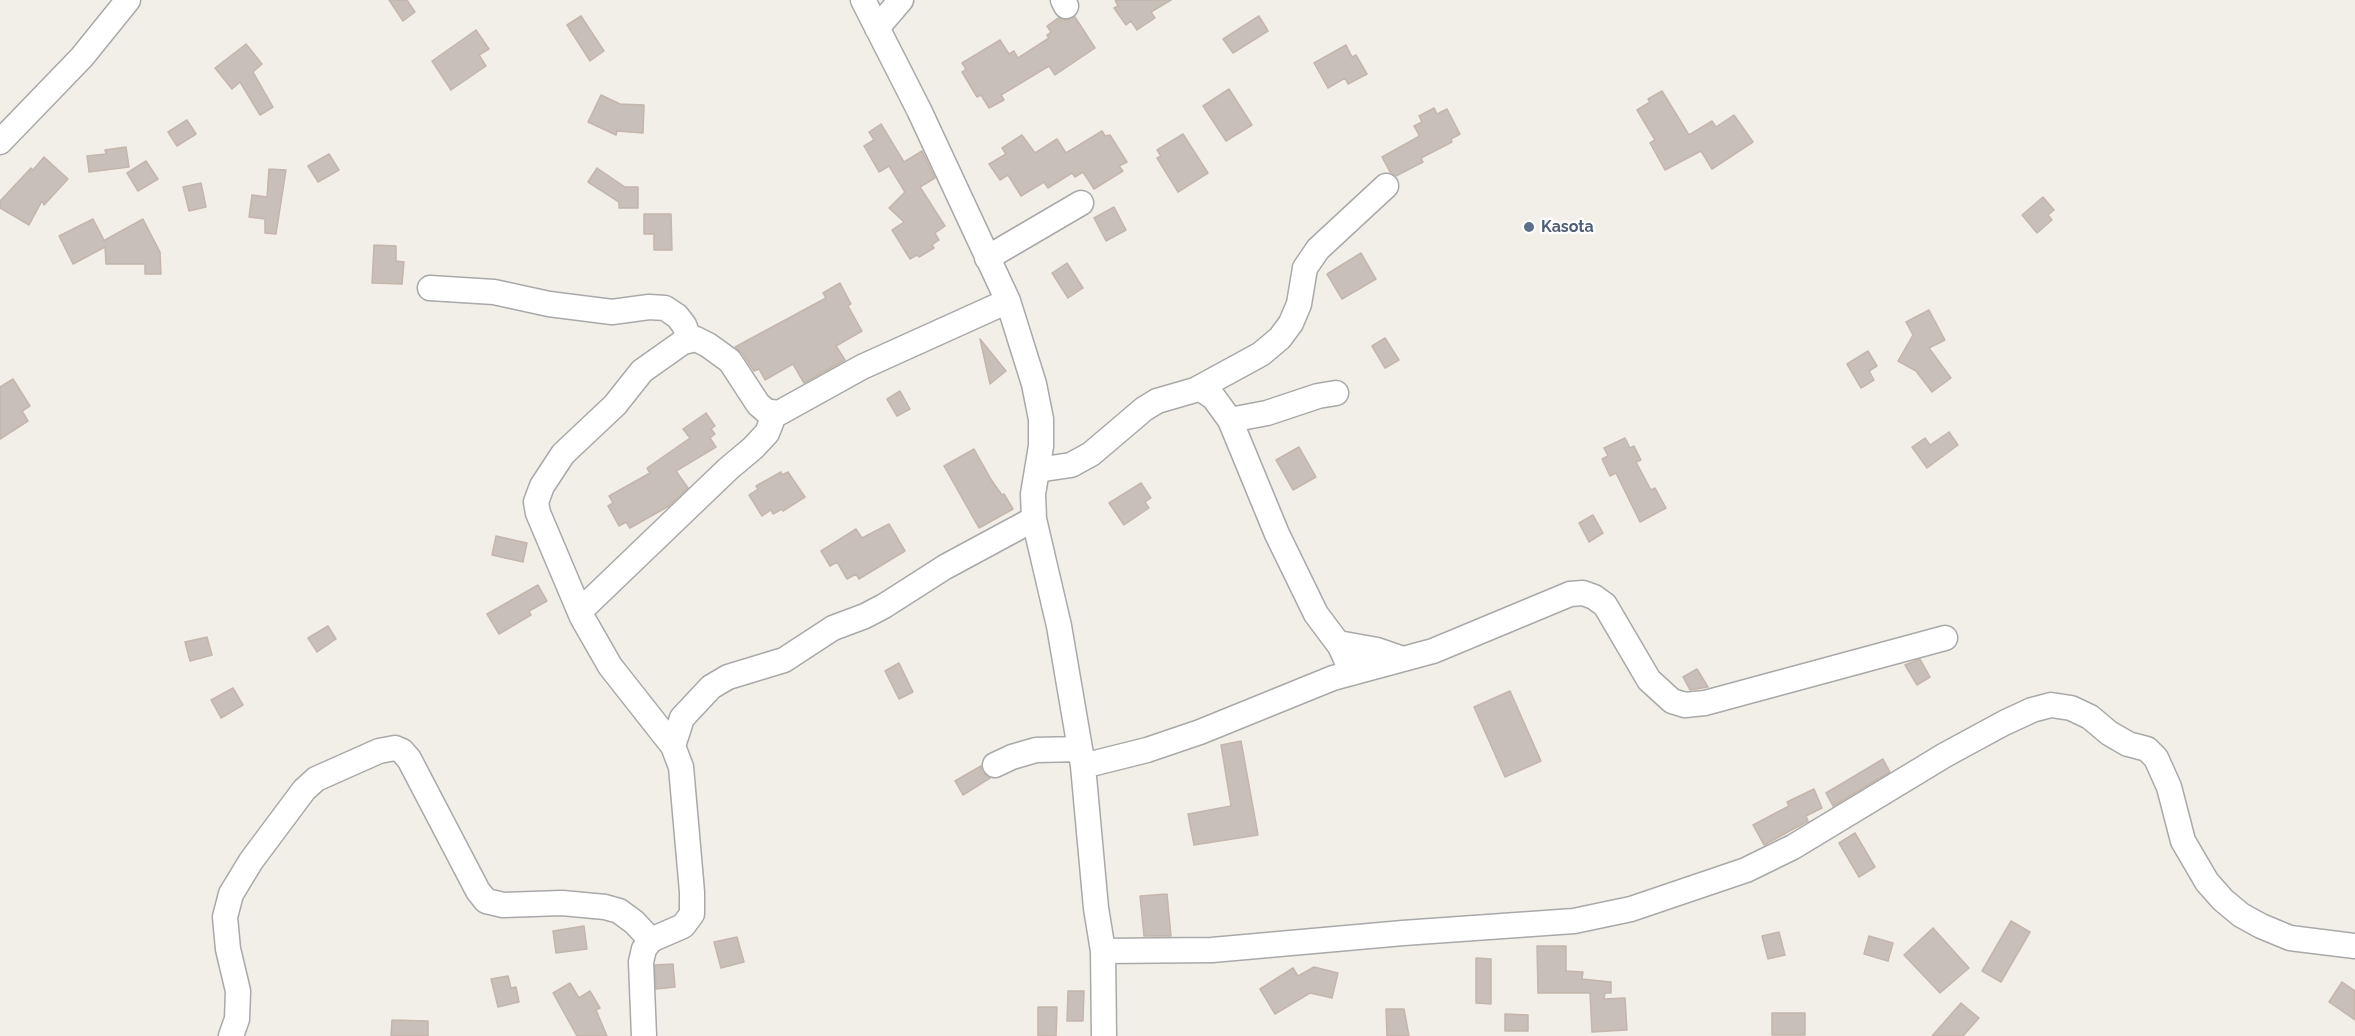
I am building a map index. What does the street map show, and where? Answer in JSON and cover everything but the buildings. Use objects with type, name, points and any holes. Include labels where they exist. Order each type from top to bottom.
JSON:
[{"type":"street","points":[[0,142],[82,57],[128,0]]},
{"type":"street","points":[[863,0],[919,110],[1008,301],[1034,384],[1041,419],[1041,446],[1033,494],[1034,519],[1059,626],[1081,758],[1096,908],[1103,951],[1104,1036]]},
{"type":"street","points":[[877,28],[901,0]]},
{"type":"street","points":[[1037,470],[1071,465],[1091,454],[1144,409],[1157,401],[1200,388],[1261,354],[1280,338],[1291,323],[1299,304],[1305,268],[1317,249],[1386,186]]},
{"type":"street","points":[[987,258],[1081,203]]},
{"type":"street","points":[[430,288],[494,292],[549,304],[612,312],[649,307],[665,308],[677,316],[684,325],[690,340]]},
{"type":"street","points":[[644,1036],[641,962],[644,949],[651,940],[683,926],[692,914],[681,767],[673,746],[610,666],[580,611],[538,513],[536,502],[542,486],[563,454],[615,405],[642,371],[683,342],[702,341],[730,361],[758,404],[766,411],[775,413],[786,410],[862,367],[1008,301]]},
{"type":"street","points":[[1200,388],[1214,398],[1230,420],[1259,495],[1301,584],[1316,614],[1338,643],[1352,673]]},
{"type":"street","points":[[1230,420],[1267,413],[1318,396],[1336,393]]},
{"type":"street","points":[[580,611],[767,434],[775,413]]},
{"type":"street","points":[[673,746],[682,718],[696,702],[720,682],[728,677],[784,660],[833,627],[865,616],[884,606],[945,567],[1034,519]]},
{"type":"street","points":[[995,765],[1036,750],[1081,758],[1147,750],[1200,732],[1333,678],[1433,651],[1570,594],[1583,593],[1605,605],[1649,680],[1672,701],[1685,705],[1705,704],[1945,638]]},
{"type":"street","points":[[1338,643],[1377,650],[1403,659]]},
{"type":"street","points":[[1103,951],[1212,950],[1574,921],[1631,909],[1746,870],[1793,847],[1965,744],[2023,714],[2051,705],[2071,708],[2090,717],[2109,733],[2128,744],[2147,749],[2156,758],[2169,787],[2183,841],[2206,882],[2232,908],[2261,926],[2290,938],[2355,946]]},
{"type":"street","points":[[231,1036],[237,1019],[238,991],[228,949],[225,917],[231,894],[251,861],[304,790],[316,779],[379,751],[394,748],[402,751],[409,759],[478,891],[486,900],[503,904],[562,903],[605,907],[619,911],[634,922],[651,940]]},
{"type":"place","name":"Kasota","points":[[1529,227]]}]
